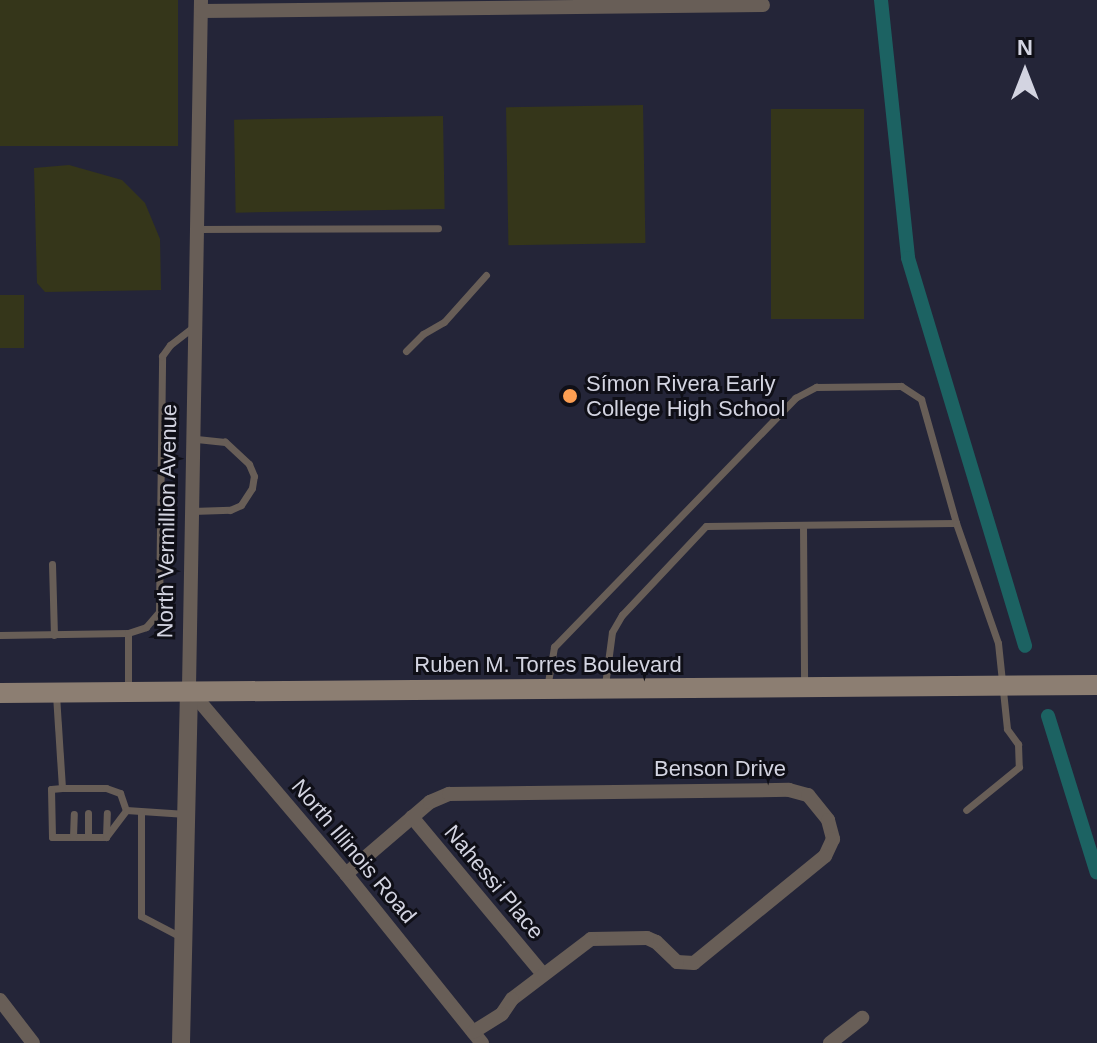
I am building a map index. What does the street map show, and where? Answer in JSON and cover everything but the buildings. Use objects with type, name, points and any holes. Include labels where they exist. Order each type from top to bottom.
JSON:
[{"type":"main road","name":"Ruben M. Torres Boulevard","points":[[0,693],[189,689],[604,690],[1097,685]]},
{"type":"street","points":[[201,6],[763,5]]},
{"type":"street","name":"North Vermillion Avenue","points":[[181,1043],[201,6]]},
{"type":"street","name":"North Illinois Road","points":[[189,689],[346,874],[477,1038]]},
{"type":"street","name":"Benson Drive","points":[[346,874],[430,802],[449,794],[789,790],[808,795],[828,820],[833,839],[825,856],[694,963],[677,962],[656,942],[647,938],[610,936],[580,944],[512,999],[502,1014],[477,1038]]},
{"type":"street","name":"Nahessi Place","points":[[412,817],[543,974]]},
{"type":"street","points":[[0,1000],[5,1012],[33,1043]]},
{"type":"street","points":[[830,1043],[862,1018]]},
{"type":"lane","points":[[197,229],[438,228]]},
{"type":"lane","points":[[406,351],[423,334],[444,322],[486,275]]},
{"type":"lane","points":[[0,635],[128,633],[146,627],[159,612],[162,356],[170,345],[194,326]]},
{"type":"lane","points":[[546,690],[554,647],[795,398],[816,387],[901,386],[921,399],[956,523],[998,643],[1005,686],[1007,729],[1018,744],[1019,767],[966,810]]},
{"type":"lane","points":[[190,511],[230,510],[241,505],[252,488],[254,476],[249,464],[225,442],[191,439]]},
{"type":"lane","points":[[604,690],[611,637],[622,615],[706,526],[956,523]]},
{"type":"lane","points":[[803,525],[804,688]]},
{"type":"lane","points":[[52,564],[54,635]]},
{"type":"lane","points":[[128,633],[128,691]]},
{"type":"lane","points":[[56,692],[62,788]]},
{"type":"lane","points":[[106,837],[52,837],[51,789],[120,793],[126,810]]},
{"type":"lane","points":[[126,810],[186,814]]},
{"type":"lane","points":[[106,837],[126,810]]},
{"type":"lane","points":[[141,812],[141,916],[185,939]]},
{"type":"lane","points":[[88,813],[88,837]]},
{"type":"lane","points":[[106,837],[107,813]]},
{"type":"lane","points":[[73,837],[74,814]]},
{"type":"green space","points":[[0,0],[178,0],[178,146],[0,146]]},
{"type":"green space","points":[[643,105],[645,243],[508,245],[506,107]]},
{"type":"green space","points":[[771,109],[864,109],[864,319],[771,319]]},
{"type":"green space","points":[[443,116],[445,209],[236,213],[234,120]]},
{"type":"green space","points":[[69,165],[122,180],[145,203],[160,239],[161,290],[45,292],[37,283],[34,168]]},
{"type":"green space","points":[[0,295],[24,295],[24,348],[0,348]]},
{"type":"waterway","points":[[881,0],[908,258],[1025,646]]},
{"type":"waterway","points":[[1048,716],[1097,873]]},
{"type":"place","name":"Símon Rivera Early College High School","points":[[570,396]]}]
